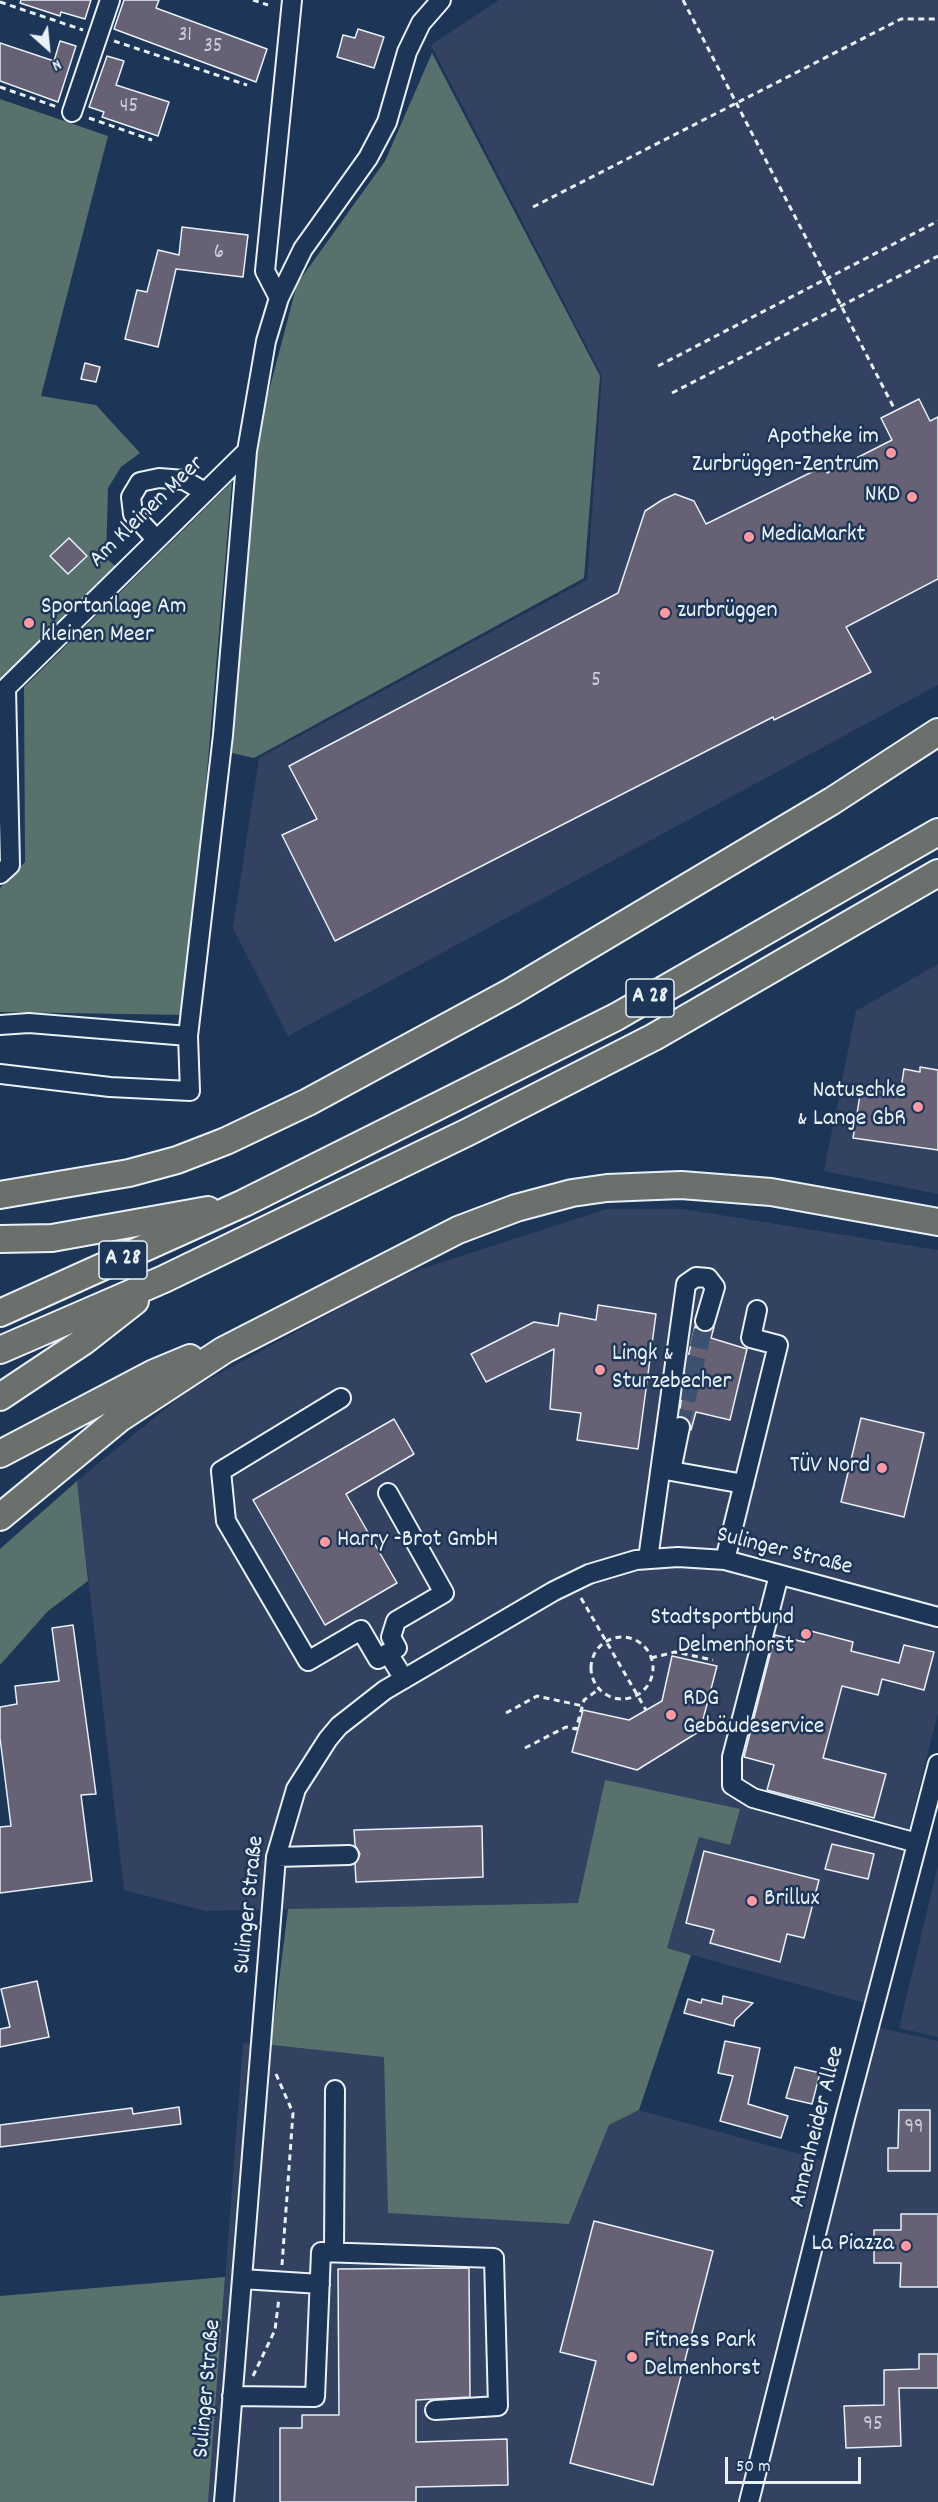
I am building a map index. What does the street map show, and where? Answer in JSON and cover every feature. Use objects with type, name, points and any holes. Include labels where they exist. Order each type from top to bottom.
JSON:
[{"type":"highway","points":[[0,1195],[129,1173],[177,1160],[226,1141],[308,1102],[510,992],[832,801],[938,732]]},
{"type":"highway","name":"A 28","points":[[0,1313],[244,1203],[616,1017],[938,832]]},
{"type":"highway","name":"A 28","points":[[0,1350],[164,1279],[468,1132],[654,1037],[938,873]]},
{"type":"highway","points":[[0,1517],[120,1418],[224,1350],[458,1230],[516,1208],[595,1190],[643,1185],[731,1188],[771,1192],[938,1222]]},
{"type":"highway","points":[[0,1186],[58,1186]]},
{"type":"highway","points":[[0,1239],[82,1234],[244,1203]]},
{"type":"highway","points":[[0,1396],[84,1341],[164,1279]]},
{"type":"highway","points":[[11,1449],[154,1373],[289,1315]]},
{"type":"street","points":[[72,112],[110,0]]},
{"type":"street","points":[[279,298],[265,271],[292,0]]},
{"type":"street","points":[[0,1074],[110,1087],[190,1091],[188,1036],[223,735],[247,451],[266,341],[279,298],[303,249],[368,158],[387,122],[407,52],[421,22],[441,0]]},
{"type":"street","name":"Am Kleinen Meer","points":[[0,874],[10,866],[6,688],[155,538],[247,451]]},
{"type":"street","points":[[155,538],[133,514],[131,497],[140,482],[159,478],[184,480],[203,491]]},
{"type":"street","points":[[0,1025],[29,1023],[188,1036]]},
{"type":"street","points":[[648,1559],[686,1284],[696,1277],[708,1278],[715,1287],[705,1321]]},
{"type":"street","points":[[725,1560],[778,1345],[751,1338],[757,1310]]},
{"type":"street","points":[[342,1398],[221,1471],[226,1521],[308,1661],[362,1630],[378,1659],[397,1648],[391,1637],[396,1621],[444,1593],[388,1493]]},
{"type":"street","points":[[680,1427],[671,1471],[744,1484]]},
{"type":"street","name":"Sulinger Straße","points":[[224,2502],[276,1857],[296,1789],[339,1726],[377,1695],[572,1581],[589,1574],[648,1559],[704,1557],[725,1560],[938,1617]]},
{"type":"street","points":[[779,1575],[732,1757],[732,1785],[753,1798],[917,1843]]},
{"type":"street","points":[[388,1653],[404,1679]]},
{"type":"street","name":"Annenheider Allee","points":[[749,2502],[938,1764]]},
{"type":"street","points":[[276,1857],[349,1855]]},
{"type":"street","points":[[334,2252],[335,2090]]},
{"type":"street","points":[[232,2396],[315,2397],[321,2252],[494,2258],[498,2406],[435,2410]]},
{"type":"street","points":[[242,2279],[320,2284]]},
{"type":"path","points":[[253,0],[268,5]]},
{"type":"path","points":[[683,0],[895,410]]},
{"type":"path","points":[[0,2],[247,85]]},
{"type":"path","points":[[533,207],[901,19],[938,19]]},
{"type":"path","points":[[658,366],[938,221]]},
{"type":"path","points":[[672,393],[938,256]]},
{"type":"path","points":[[572,1581],[646,1710]]},
{"type":"path","points":[[622,1637],[644,1646],[651,1658],[653,1669],[650,1681],[638,1695],[626,1699],[612,1697],[599,1689],[591,1675],[591,1662],[596,1650],[606,1641],[622,1637]]},
{"type":"path","points":[[651,1658],[675,1652],[713,1660]]},
{"type":"path","points":[[525,1748],[566,1727],[576,1729],[584,1700],[599,1689]]},
{"type":"path","points":[[506,1713],[537,1696],[583,1706]]},
{"type":"path","points":[[232,2396],[256,2373],[275,2330],[281,2282],[293,2113],[275,2071]]},
{"type":"shaded area","points":[[499,0],[938,0],[938,685],[288,1036],[233,928],[259,758],[587,580],[602,376],[431,45]]},
{"type":"shaded area","points":[[938,964],[938,1194],[824,1171],[856,1011]]},
{"type":"shaded area","points":[[607,1209],[683,1209],[938,1250],[938,1713],[865,2003],[667,1948],[699,1837],[605,1780],[578,1903],[205,1911],[124,1890],[77,1481],[187,1391],[399,1276]]},
{"type":"shaded area","points":[[938,1865],[938,2037],[899,2028]]},
{"type":"shaded area","points":[[859,2023],[938,2041],[938,2502],[208,2502],[243,2043],[384,2056],[569,2224],[609,2125],[639,2110],[822,2160]]},
{"type":"green space","points":[[432,53],[600,376],[584,578],[254,758],[232,753],[251,459],[297,284],[385,161]]},
{"type":"green space","points":[[0,99],[108,136],[41,396],[96,405],[140,453],[121,467],[108,488],[106,558],[115,566],[0,680]]},
{"type":"green space","points":[[232,482],[186,1015],[0,1012],[0,888],[25,862],[24,687]]},
{"type":"green space","points":[[77,1481],[88,1581],[48,1611],[0,1665],[0,1549]]},
{"type":"green space","points":[[605,1780],[740,1809],[730,1845],[699,1837],[667,1948],[691,1955],[639,2110],[609,2125],[569,2224],[388,2213],[384,2057],[271,2045],[288,1909],[578,1903]]},
{"type":"green space","points":[[225,2277],[208,2502],[0,2502],[0,2296]]},
{"type":"building","points":[[21,0],[91,0],[85,19],[61,12],[60,16],[20,3]]},
{"type":"building","points":[[124,0],[159,0],[156,8],[267,49],[256,82],[114,29]]},
{"type":"building","points":[[358,29],[384,37],[374,68],[337,57],[343,35],[355,38]]},
{"type":"building","points":[[60,41],[76,46],[58,102],[0,81],[0,43],[54,61]]},
{"type":"building","points":[[107,56],[124,61],[116,85],[169,102],[158,136],[102,117],[104,112],[89,107]]},
{"type":"building","points":[[182,227],[248,235],[243,277],[176,269],[158,347],[125,339],[137,290],[147,292],[158,250],[179,255]]},
{"type":"building","points":[[85,363],[100,367],[96,382],[81,379]]},
{"type":"building","points":[[919,399],[930,421],[938,417],[938,579],[846,627],[871,672],[774,720],[773,717],[335,941],[282,835],[317,819],[289,766],[618,593],[645,511],[662,500],[675,494],[694,501],[706,524],[824,466],[827,473],[892,440],[881,418]]},
{"type":"building","points":[[69,538],[87,556],[68,574],[50,556]]},
{"type":"building","name":"Natuschke & Lange GbR","points":[[920,1067],[938,1070],[938,1150],[853,1138],[861,1089],[900,1095],[904,1069],[920,1072]]},
{"type":"building","name":"Lingk & Sturzebecher","points":[[598,1305],[656,1314],[638,1449],[577,1440],[581,1413],[550,1409],[554,1349],[486,1382],[471,1354],[534,1322],[558,1326],[560,1313],[596,1320]]},
{"type":"building","points":[[695,1326],[702,1332],[714,1327],[711,1338],[747,1349],[730,1420],[696,1412],[691,1430],[688,1419],[679,1416]]},
{"type":"building","name":"TÜV Nord","points":[[861,1418],[924,1433],[904,1517],[841,1502]]},
{"type":"building","name":"Harry -Brot GmbH","points":[[394,1419],[414,1454],[346,1494],[397,1583],[325,1625],[253,1500]]},
{"type":"building","points":[[73,1625],[96,1794],[81,1795],[92,1881],[0,1893],[0,1827],[11,1826],[0,1738],[0,1707],[17,1704],[15,1686],[59,1681],[52,1628]]},
{"type":"building","points":[[807,1630],[853,1642],[851,1651],[899,1663],[904,1645],[934,1652],[924,1690],[882,1679],[878,1695],[842,1686],[823,1758],[886,1774],[874,1818],[767,1790],[774,1765],[744,1757],[775,1635],[804,1642]]},
{"type":"building","name":"RDG Gebäudeservice","points":[[672,1656],[717,1666],[700,1731],[637,1770],[572,1752],[583,1710],[629,1720],[662,1701]]},
{"type":"building","points":[[482,1826],[483,1877],[356,1882],[355,1864],[360,1854],[355,1845],[354,1830]]},
{"type":"building","points":[[832,1844],[874,1854],[868,1879],[825,1869]]},
{"type":"building","name":"Brillux","points":[[704,1851],[819,1880],[804,1938],[787,1934],[780,1962],[710,1943],[714,1930],[686,1923]]},
{"type":"building","points":[[37,1981],[49,2037],[0,2047],[0,2029],[10,2027],[1,1989]]},
{"type":"building","points":[[723,1996],[753,2003],[735,2020],[734,2026],[684,2013],[688,1999],[701,2003],[702,1999],[722,2004]]},
{"type":"building","points":[[725,2041],[760,2048],[748,2104],[788,2116],[781,2138],[720,2121],[733,2076],[718,2073]]},
{"type":"building","points":[[795,2067],[820,2073],[812,2104],[786,2098]]},
{"type":"building","points":[[179,2107],[181,2124],[0,2147],[0,2125],[132,2108],[133,2114]]},
{"type":"building","points":[[899,2110],[930,2110],[930,2171],[888,2171],[888,2148],[898,2148]]},
{"type":"building","name":"La Piazza","points":[[901,2214],[938,2214],[938,2287],[900,2287],[901,2263],[874,2263],[874,2230],[901,2230]]},
{"type":"building","name":"Fitness Park Delmenhorst","points":[[594,2221],[713,2251],[653,2485],[570,2463],[596,2361],[560,2352]]},
{"type":"building","points":[[469,2268],[470,2397],[416,2400],[416,2442],[507,2439],[508,2485],[416,2487],[416,2502],[280,2502],[280,2428],[302,2428],[302,2415],[339,2415],[338,2269]]},
{"type":"building","points":[[919,2354],[938,2354],[938,2388],[899,2388],[901,2446],[846,2448],[844,2406],[884,2405],[884,2370],[919,2369]]},
{"type":"tunnel","points":[[680,1427],[705,1321]]},
{"type":"place","name":"Apotheke im Zurbrüggen-Zentrum","points":[[891,453]]},
{"type":"place","name":"NKD","points":[[912,497]]},
{"type":"place","name":"MediaMarkt","points":[[749,537]]},
{"type":"place","name":"zurbrüggen","points":[[665,613]]},
{"type":"place","name":"Sportanlage Am kleinen Meer","points":[[29,623]]},
{"type":"place","name":"Natuschke & Lange GbR","points":[[918,1107]]},
{"type":"place","name":"Lingk & Sturzebecher","points":[[600,1370]]},
{"type":"place","name":"TÜV Nord","points":[[882,1468]]},
{"type":"place","name":"Harry -Brot GmbH","points":[[325,1542]]},
{"type":"place","name":"Stadtsportbund Delmenhorst","points":[[806,1634]]},
{"type":"place","name":"RDG Gebäudeservice","points":[[671,1715]]},
{"type":"place","name":"Brillux","points":[[752,1901]]},
{"type":"place","name":"La Piazza","points":[[906,2246]]},
{"type":"place","name":"Fitness Park Delmenhorst","points":[[632,2357]]}]
